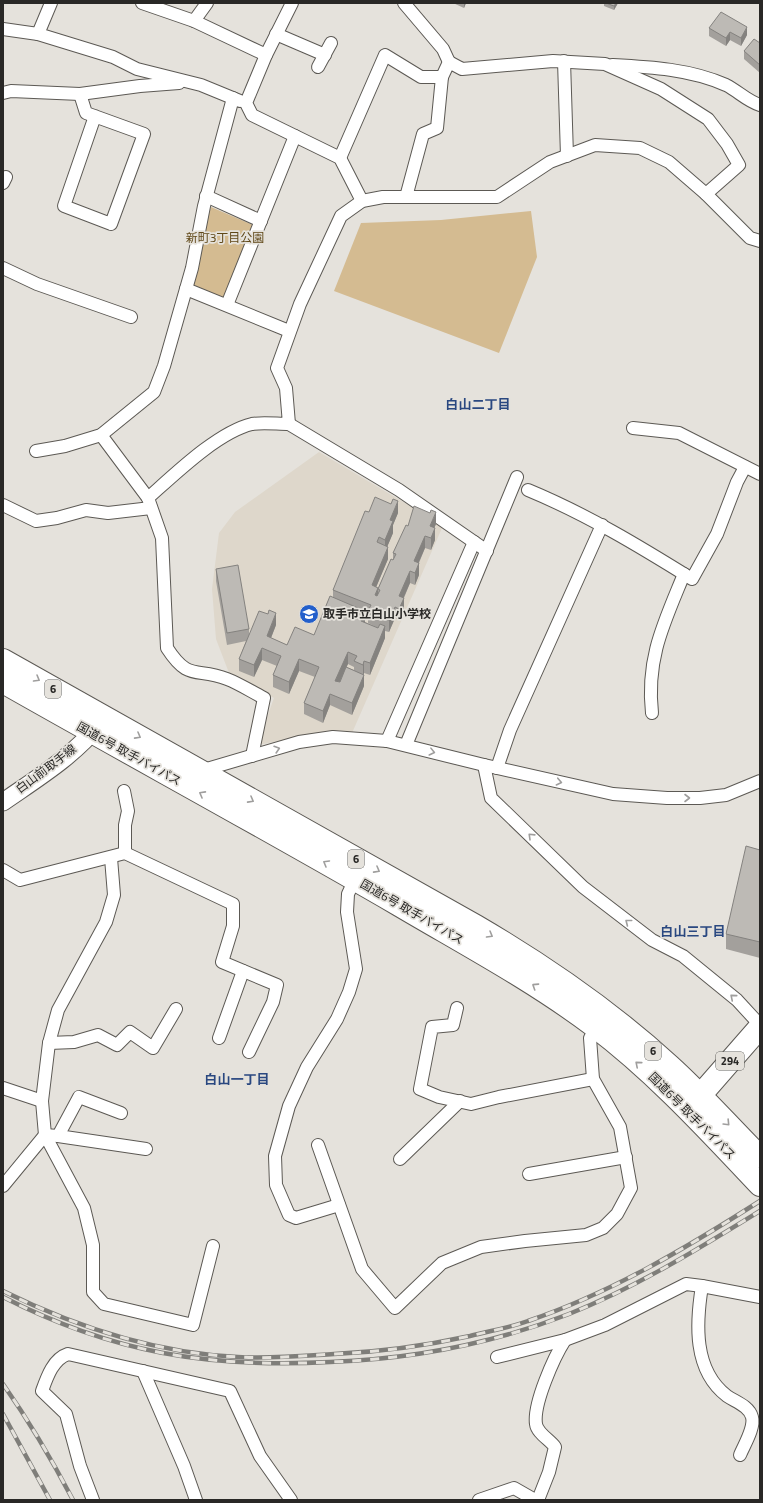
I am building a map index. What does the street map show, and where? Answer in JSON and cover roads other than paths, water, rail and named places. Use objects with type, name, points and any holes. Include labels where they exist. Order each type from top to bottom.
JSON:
[{"type":"highway","name":"国道6号 取手バイパス","points":[[3,660],[98,725],[510,970],[596,1027],[656,1079],[694,1103],[760,1157]]},
{"type":"highway","name":"国道6号 取手バイパス","points":[[3,682],[199,771],[522,953],[571,985],[670,1066],[694,1103],[759,1184]]},
{"type":"highway","name":"294","points":[[694,1103],[760,1026]]},
{"type":"main road","name":"白山前取手線","points":[[3,802],[59,762],[98,725]]},
{"type":"street","points":[[38,34],[51,3]]},
{"type":"street","points":[[142,3],[194,21],[266,55]]},
{"type":"street","points":[[194,21],[207,3]]},
{"type":"street","points":[[246,103],[266,55],[292,3]]},
{"type":"street","points":[[404,3],[443,49],[449,62],[462,69],[553,61],[652,67],[698,76],[726,86],[760,105]]},
{"type":"street","points":[[3,29],[38,34],[113,58],[137,69],[190,82],[246,103],[252,115],[340,158],[362,201]]},
{"type":"street","points":[[276,34],[325,55]]},
{"type":"street","points":[[318,67],[331,43]]},
{"type":"street","points":[[340,158],[385,55],[421,77],[442,78]]},
{"type":"street","points":[[406,197],[423,134],[437,128],[442,78],[449,62]]},
{"type":"street","points":[[564,62],[567,156]]},
{"type":"street","points":[[605,64],[661,89],[708,119],[727,144],[739,165],[706,194]]},
{"type":"street","points":[[3,93],[11,91],[80,94],[140,86],[190,82]]},
{"type":"street","points":[[80,94],[86,113],[95,116],[144,134],[112,224],[64,206],[95,116]]},
{"type":"street","points":[[36,451],[65,446],[101,435],[154,392],[164,366],[192,268],[206,196],[233,98]]},
{"type":"street","points":[[227,305],[295,136]]},
{"type":"street","points":[[289,424],[286,388],[277,368],[289,330],[341,216],[362,201],[406,197],[497,197],[550,162],[595,145],[640,148],[669,162],[706,194],[750,238],[760,241]]},
{"type":"street","points":[[206,196],[261,221]]},
{"type":"street","points":[[3,268],[37,284],[131,317]]},
{"type":"street","points":[[186,289],[289,330]]},
{"type":"street","points":[[3,505],[36,521],[58,518],[86,510],[108,513],[149,503],[194,457],[239,428],[254,424],[289,424],[399,490],[487,551]]},
{"type":"street","points":[[633,428],[680,433],[760,474]]},
{"type":"street","points":[[101,435],[149,503],[162,538],[167,648],[177,662],[187,671],[227,679],[264,698],[252,756]]},
{"type":"street","points":[[528,490],[567,507],[602,525],[692,579],[717,534],[737,482],[745,467]]},
{"type":"street","points":[[406,745],[517,477]]},
{"type":"street","points":[[497,768],[510,730],[602,525]]},
{"type":"street","points":[[388,741],[474,542]]},
{"type":"street","points":[[652,713],[650,688],[655,651],[684,574]]},
{"type":"street","points":[[199,771],[299,742],[333,738],[388,741],[484,765],[613,794],[667,798],[700,798],[726,795],[760,781]]},
{"type":"street","points":[[484,765],[491,798],[583,887],[652,940],[683,956],[737,1000],[760,1026]]},
{"type":"street","points":[[124,791],[128,811],[125,825],[125,854]]},
{"type":"street","points":[[3,870],[20,880],[125,854],[233,904],[233,926],[222,962],[276,985],[273,1002],[249,1052]]},
{"type":"street","points":[[111,858],[114,895],[106,922],[58,1010],[48,1043],[42,1101],[51,1136],[84,1208],[93,1245],[93,1292],[104,1304],[193,1325],[213,1246]]},
{"type":"street","points":[[339,1205],[296,1218],[289,1215],[276,1185],[275,1156],[289,1106],[308,1067],[337,1018],[349,992],[356,969],[347,912],[348,894],[355,879]]},
{"type":"street","points":[[219,1038],[244,971]]},
{"type":"street","points":[[457,1008],[453,1025],[432,1028],[420,1090],[439,1097],[471,1104],[499,1097],[594,1079]]},
{"type":"street","points":[[48,1043],[74,1042],[98,1035],[117,1045],[130,1032],[153,1048],[176,1009]]},
{"type":"street","points":[[318,1144],[362,1269],[395,1308],[442,1263],[475,1250],[525,1240],[586,1235],[603,1228],[617,1214],[631,1188],[620,1127],[594,1079],[590,1038],[596,1027]]},
{"type":"street","points":[[3,1088],[42,1101]]},
{"type":"street","points":[[3,1186],[51,1136],[79,1097],[121,1113]]},
{"type":"street","points":[[400,1159],[460,1101]]},
{"type":"street","points":[[51,1136],[146,1149]]},
{"type":"street","points":[[529,1174],[626,1157]]},
{"type":"street","points":[[497,1357],[565,1340],[605,1325],[686,1284],[760,1296]]},
{"type":"street","points":[[702,1286],[697,1317],[700,1349],[706,1370],[715,1384],[726,1395],[748,1409],[752,1418],[752,1426],[740,1455]]},
{"type":"street","points":[[479,1500],[514,1488],[537,1500],[548,1472],[555,1447],[539,1430],[536,1423],[539,1405],[555,1356],[565,1340]]},
{"type":"street","points":[[93,1500],[80,1466],[66,1414],[42,1391],[48,1375],[60,1357],[68,1354],[230,1391],[260,1456],[291,1500]]},
{"type":"street","points":[[143,1371],[184,1466],[196,1500]]},
{"type":"railway","points":[[3,1291],[59,1316],[117,1336],[147,1344],[207,1354],[262,1358],[351,1353],[419,1346],[514,1326],[559,1310],[647,1268],[704,1236],[760,1201]]},
{"type":"railway","points":[[3,1297],[83,1332],[122,1344],[162,1353],[201,1359],[285,1363],[330,1362],[392,1357],[481,1342],[540,1325],[569,1314],[643,1280],[760,1211]]},
{"type":"railway","points":[[3,1384],[40,1441],[73,1500]]},
{"type":"railway","points":[[3,1414],[50,1500]]},
{"type":"place","name":"取手市立白山小学校","points":[[309,614]]},
{"type":"district","name":"白山二丁目","points":[[478,404]]},
{"type":"district","name":"白山三丁目","points":[[693,931]]},
{"type":"district","name":"白山一丁目","points":[[237,1079]]},
{"type":"park label","name":"新町3丁目公園","points":[[225,238]]}]
